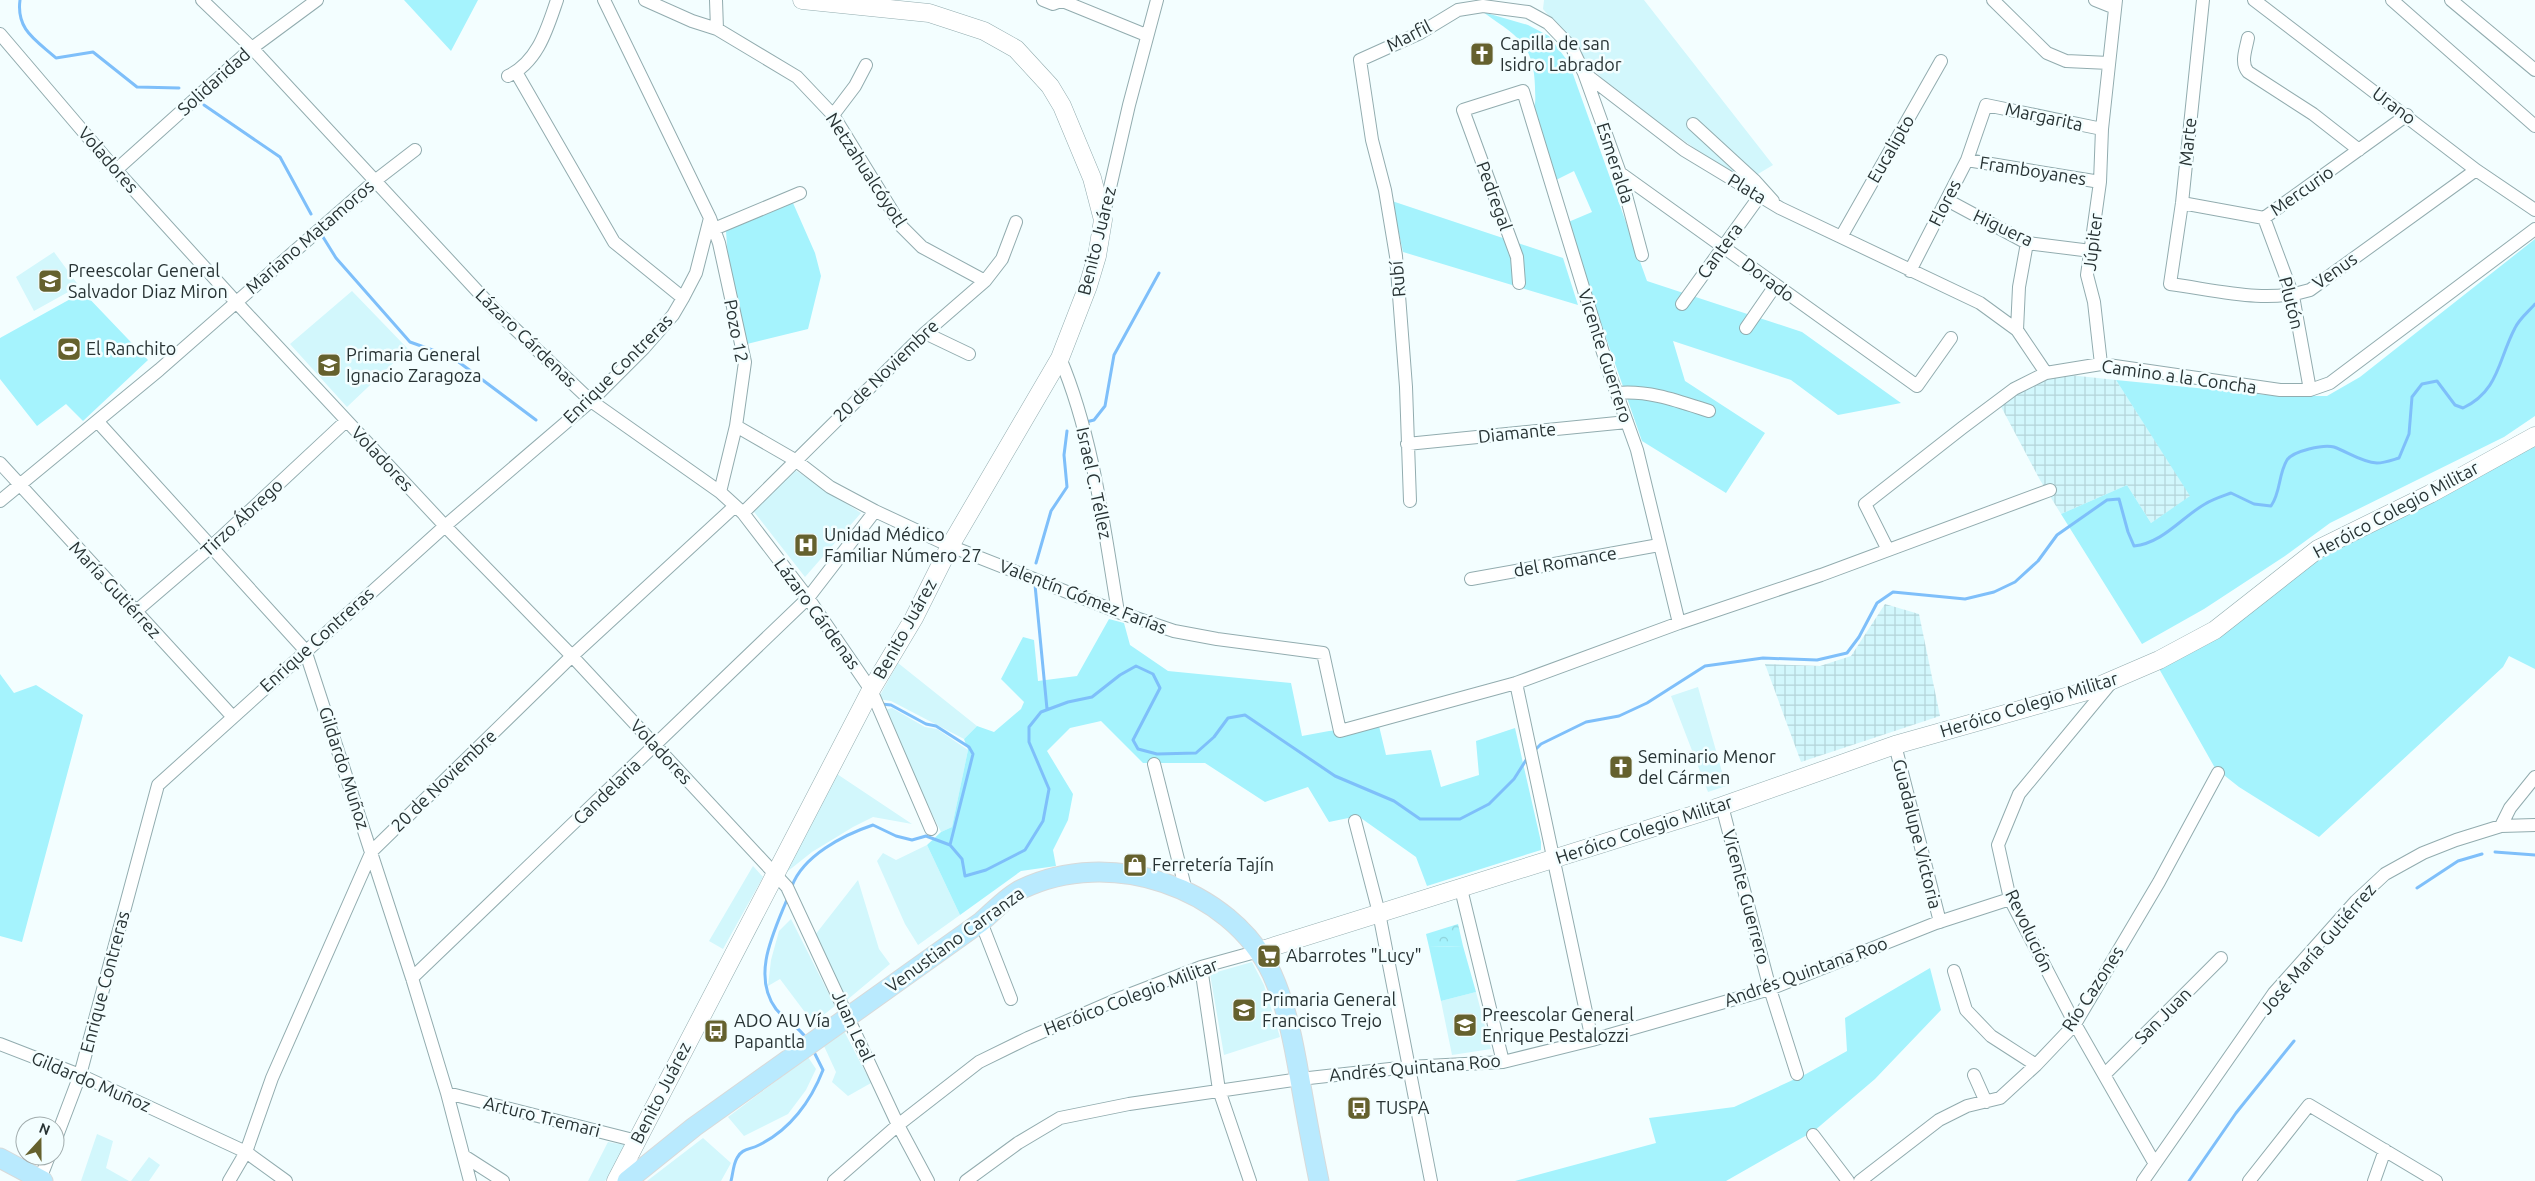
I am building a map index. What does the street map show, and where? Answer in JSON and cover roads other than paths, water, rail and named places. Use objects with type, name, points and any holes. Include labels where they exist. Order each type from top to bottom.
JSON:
[{"type":"main road","name":"Venustiano Carranza","points":[[627,1181],[694,1128],[980,922],[1020,890],[1049,878],[1079,873],[1125,874],[1157,879],[1186,891],[1227,916],[1259,951],[1272,976],[1293,1039],[1319,1181]]},
{"type":"main road","points":[[0,1158],[42,1180]]},
{"type":"street","name":"Lázaro Cárdenas","points":[[202,0],[252,48],[493,308],[591,401],[720,492],[739,509],[808,598],[871,690],[931,829]]},
{"type":"street","name":"Solidaridad","points":[[116,170],[252,48],[316,0]]},
{"type":"street","points":[[557,0],[541,46],[512,74],[614,242],[683,298]]},
{"type":"street","name":"Pozo 12","points":[[604,0],[712,223],[745,362],[736,426],[720,492]]},
{"type":"street","name":"Netzahualcóyotl","points":[[645,0],[692,21],[717,29],[797,77],[833,115],[902,227],[922,247],[984,281]]},
{"type":"street","points":[[716,0],[717,29]]},
{"type":"street","points":[[802,0],[929,13],[984,32],[1016,49],[1050,86],[1062,106],[1092,178],[1103,220]]},
{"type":"street","points":[[1043,0],[1052,4],[1060,1],[1146,35]]},
{"type":"street","name":"Benito Juárez","points":[[616,1181],[871,690],[914,618],[950,546],[1060,358],[1088,286],[1097,256],[1103,220],[1146,35],[1157,0]]},
{"type":"street","points":[[1993,0],[2047,52],[2066,61],[2109,63]]},
{"type":"street","points":[[2095,0],[2115,4]]},
{"type":"street","name":"Marte","points":[[2170,284],[2182,203],[2203,0]]},
{"type":"street","name":"Urano","points":[[2254,0],[2407,115],[2476,170],[2535,210]]},
{"type":"street","points":[[2392,0],[2535,126]]},
{"type":"street","points":[[2450,0],[2535,70]]},
{"type":"street","name":"Júpiter","points":[[2100,364],[2094,302],[2087,275],[2100,182],[2102,130],[2115,4]]},
{"type":"street","name":"Marfil","points":[[1360,60],[1420,33],[1458,5]]},
{"type":"street","name":"Plata","points":[[1458,5],[1528,12],[1548,23],[1572,48],[1584,72],[1684,150],[1780,208],[1980,303],[2018,330],[2046,373]]},
{"type":"street","name":"Voladores","points":[[0,34],[116,170],[236,302],[445,526],[572,656],[775,873]]},
{"type":"street","points":[[2248,38],[2243,62],[2244,68],[2313,114],[2359,150]]},
{"type":"street","name":"Rubí","points":[[1360,60],[1372,140],[1385,190],[1396,256],[1410,501]]},
{"type":"street","name":"Eucalipto","points":[[1841,237],[1941,61]]},
{"type":"street","points":[[833,115],[855,86],[866,64]]},
{"type":"street","name":"Esmeralda","points":[[1584,72],[1620,173],[1642,256]]},
{"type":"street","name":"Pedregal","points":[[1519,283],[1517,257],[1463,110],[1523,91]]},
{"type":"street","name":"Vicente Guerrero","points":[[1523,91],[1617,393],[1637,450],[1658,544],[1679,623]]},
{"type":"street","name":"Margarita","points":[[1986,105],[2102,130]]},
{"type":"street","name":"Flores","points":[[1910,271],[1967,160],[1986,105]]},
{"type":"street","name":"Mercurio","points":[[2182,203],[2264,218],[2407,115]]},
{"type":"street","points":[[1693,124],[1755,180],[1780,208]]},
{"type":"street","name":"Mariano Matamoros","points":[[0,501],[98,422],[376,180],[415,150]]},
{"type":"street","name":"Framboyanes","points":[[1967,160],[2100,182]]},
{"type":"street","name":"Venus","points":[[2170,284],[2275,297],[2292,296],[2310,290],[2476,170]]},
{"type":"street","name":"Dorado","points":[[1620,173],[1917,386],[1951,338]]},
{"type":"street","points":[[712,223],[800,193]]},
{"type":"street","name":"Cantera","points":[[1682,304],[1759,197]]},
{"type":"street","name":"Higuera","points":[[1947,200],[2026,243],[2091,251]]},
{"type":"street","name":"Plutón","points":[[2264,218],[2292,296],[2310,390]]},
{"type":"street","name":"20 de Noviembre","points":[[229,1181],[246,1152],[272,1078],[372,851],[572,656],[795,460],[925,333],[984,281],[1002,259],[1016,222]]},
{"type":"street","name":"Enrique Contreras","points":[[64,1116],[80,1075],[158,785],[305,650],[445,526],[591,401],[673,315],[696,273],[712,223]]},
{"type":"street","name":"Camino a la Concha","points":[[1888,550],[1865,504],[2014,389],[2046,373],[2100,364],[2280,390],[2310,390],[2330,383],[2535,229]]},
{"type":"street","points":[[2018,330],[2019,287],[2026,243]]},
{"type":"street","points":[[1746,328],[1775,286]]},
{"type":"street","points":[[925,333],[969,354]]},
{"type":"street","name":"Israel C. Téllez","points":[[1060,358],[1075,394],[1103,521],[1118,612]]},
{"type":"street","points":[[1617,393],[1632,392],[1665,396],[1708,411]]},
{"type":"street","name":"Tirzo Ábrego","points":[[135,612],[212,546],[346,421]]},
{"type":"street","name":"Gildardo Muñoz","points":[[98,422],[305,650],[412,978],[447,1093],[470,1181]]},
{"type":"street","name":"Diamante","points":[[1407,444],[1627,422]]},
{"type":"street","name":"Valentín Gómez Farías","points":[[736,426],[795,460],[830,487],[875,511],[950,546],[1118,612],[1174,631],[1324,653],[1340,730],[1516,683]]},
{"type":"street","name":"Heróico Colegio Militar","points":[[834,1181],[898,1124],[979,1062],[1036,1034],[1201,967],[1462,889],[1722,806],[1895,745],[2087,691],[2114,680],[2159,660],[2215,630],[2318,549],[2430,494],[2535,436]]},
{"type":"street","name":"María Gutiérrez","points":[[0,463],[19,486],[232,716]]},
{"type":"street","points":[[1592,1040],[1516,683],[2050,490]]},
{"type":"street","name":"Candelaria","points":[[412,978],[656,746],[808,598],[875,511]]},
{"type":"street","name":"del Romance","points":[[1471,579],[1658,544]]},
{"type":"street","name":"Revolución","points":[[2114,680],[2092,703],[2019,794],[1998,845],[2010,899],[2075,1024],[2155,1164]]},
{"type":"street","name":"Guadalupe Victoria","points":[[1895,745],[1940,922]]},
{"type":"street","points":[[1154,764],[1186,891]]},
{"type":"street","name":"Río Cazones","points":[[1860,1181],[1939,1120],[1967,1106],[2000,1098],[2036,1065],[2075,1024],[2159,882],[2218,773]]},
{"type":"street","points":[[2501,826],[2510,808],[2535,777]]},
{"type":"street","name":"Vicente Guerrero","points":[[1722,806],[1770,989],[1797,1074]]},
{"type":"street","points":[[1355,821],[1379,913],[1431,1181]]},
{"type":"street","name":"José María Gutiérrez","points":[[2143,1181],[2274,993],[2356,901],[2385,874],[2422,853],[2501,826],[2535,825]]},
{"type":"street","name":"Juan Leal","points":[[775,873],[786,887],[798,911],[849,1016],[898,1124],[928,1181]]},
{"type":"street","points":[[1462,889],[1503,1062]]},
{"type":"street","name":"Andrés Quintana Roo","points":[[970,1179],[1018,1143],[1060,1118],[1129,1104],[1300,1079],[1408,1067],[1503,1062],[1592,1040],[1770,989],[1940,922],[2010,899]]},
{"type":"street","points":[[980,922],[1012,999]]},
{"type":"street","name":"San Juan","points":[[2105,1074],[2221,958]]},
{"type":"street","points":[[1201,967],[1220,1090],[1250,1181]]},
{"type":"street","points":[[1954,971],[1966,1010],[1991,1036],[2036,1065]]},
{"type":"street","name":"Gildardo Muñoz","points":[[0,1044],[80,1075],[246,1152],[286,1181]]},
{"type":"street","points":[[1974,1075],[1986,1102]]},
{"type":"street","name":"Arturo Tremari","points":[[447,1093],[637,1141]]},
{"type":"street","points":[[2249,1181],[2308,1105],[2436,1181]]},
{"type":"street","points":[[1813,1134],[1848,1181]]},
{"type":"street","points":[[637,1141],[648,1154],[658,1157]]},
{"type":"street","points":[[2374,1181],[2385,1150]]},
{"type":"street","points":[[464,1156],[494,1179]]},
{"type":"street","points":[[42,1180],[46,1166]]},
{"type":"waterway","points":[[20,0],[21,19],[24,27],[35,40],[56,58],[93,52],[137,87],[179,88]]},
{"type":"waterway","points":[[204,105],[280,157],[311,214]]},
{"type":"waterway","points":[[323,237],[336,258],[410,342],[452,357],[536,420]]},
{"type":"waterway","points":[[1086,422],[1094,420],[1105,406],[1114,355],[1159,273]]},
{"type":"waterway","points":[[1534,751],[1541,744],[1586,722],[1619,716],[1647,703],[1705,666],[1763,658],[1817,660],[1847,653],[1859,637],[1877,603],[1893,592],[1965,599],[1994,592],[2015,582],[2038,561],[2057,535],[2107,500],[2119,499],[2134,546],[2154,540],[2205,504],[2231,493],[2254,504],[2271,506],[2287,460],[2302,451],[2329,446],[2371,462],[2377,463],[2399,458],[2409,434],[2412,397],[2422,384],[2437,381],[2455,405],[2463,408],[2475,401],[2491,384],[2517,325],[2535,304]]},
{"type":"waterway","points":[[1036,563],[1051,511],[1067,487],[1064,455],[1067,431]]},
{"type":"waterway","points":[[1035,585],[1047,709]]},
{"type":"waterway","points":[[792,886],[797,875],[805,865],[825,848],[861,829],[873,825],[896,836],[912,840],[926,836],[950,845],[962,859],[965,876],[986,870],[1025,850],[1043,821],[1049,789],[1029,742],[1029,727],[1041,712],[1068,702],[1092,697],[1120,675],[1136,666],[1153,674],[1160,688],[1133,740],[1138,749],[1157,754],[1196,753],[1214,737],[1228,718],[1245,715],[1335,776],[1394,801],[1420,819],[1460,819],[1489,804],[1514,779],[1528,757]]},
{"type":"waterway","points":[[881,704],[891,705],[926,724],[936,726],[969,747],[973,754],[950,845]]},
{"type":"waterway","points":[[2495,852],[2535,855]]},
{"type":"waterway","points":[[2417,888],[2458,861],[2482,854]]},
{"type":"waterway","points":[[788,897],[767,953],[765,982],[769,996],[776,1009],[800,1030],[806,1038]]},
{"type":"waterway","points":[[2189,1181],[2236,1113],[2294,1041]]},
{"type":"waterway","points":[[731,1181],[739,1155],[770,1139],[790,1123],[806,1103],[823,1070],[813,1050]]},
{"type":"place","name":"Capilla de san Isidro Labrador","points":[[1482,54]]},
{"type":"place","name":"Preescolar General Salvador Diaz Miron","points":[[50,281]]},
{"type":"place","name":"El Ranchito","points":[[69,349]]},
{"type":"place","name":"Primaria General Ignacio Zaragoza","points":[[329,365]]},
{"type":"place","name":"Unidad Médico Familiar Número 27","points":[[806,545]]},
{"type":"place","name":"Seminario Menor del Cármen","points":[[1621,767]]},
{"type":"place","name":"Ferretería Tajín","points":[[1135,865]]},
{"type":"place","name":"Abarrotes \"Lucy\"","points":[[1269,956]]},
{"type":"place","name":"Primaria General Francisco Trejo","points":[[1244,1010]]},
{"type":"place","name":"Preescolar General Enrique Pestalozzi","points":[[1465,1025]]},
{"type":"place","name":"ADO AU Vía Papantla","points":[[716,1031]]},
{"type":"place","name":"TUSPA","points":[[1359,1108]]}]
